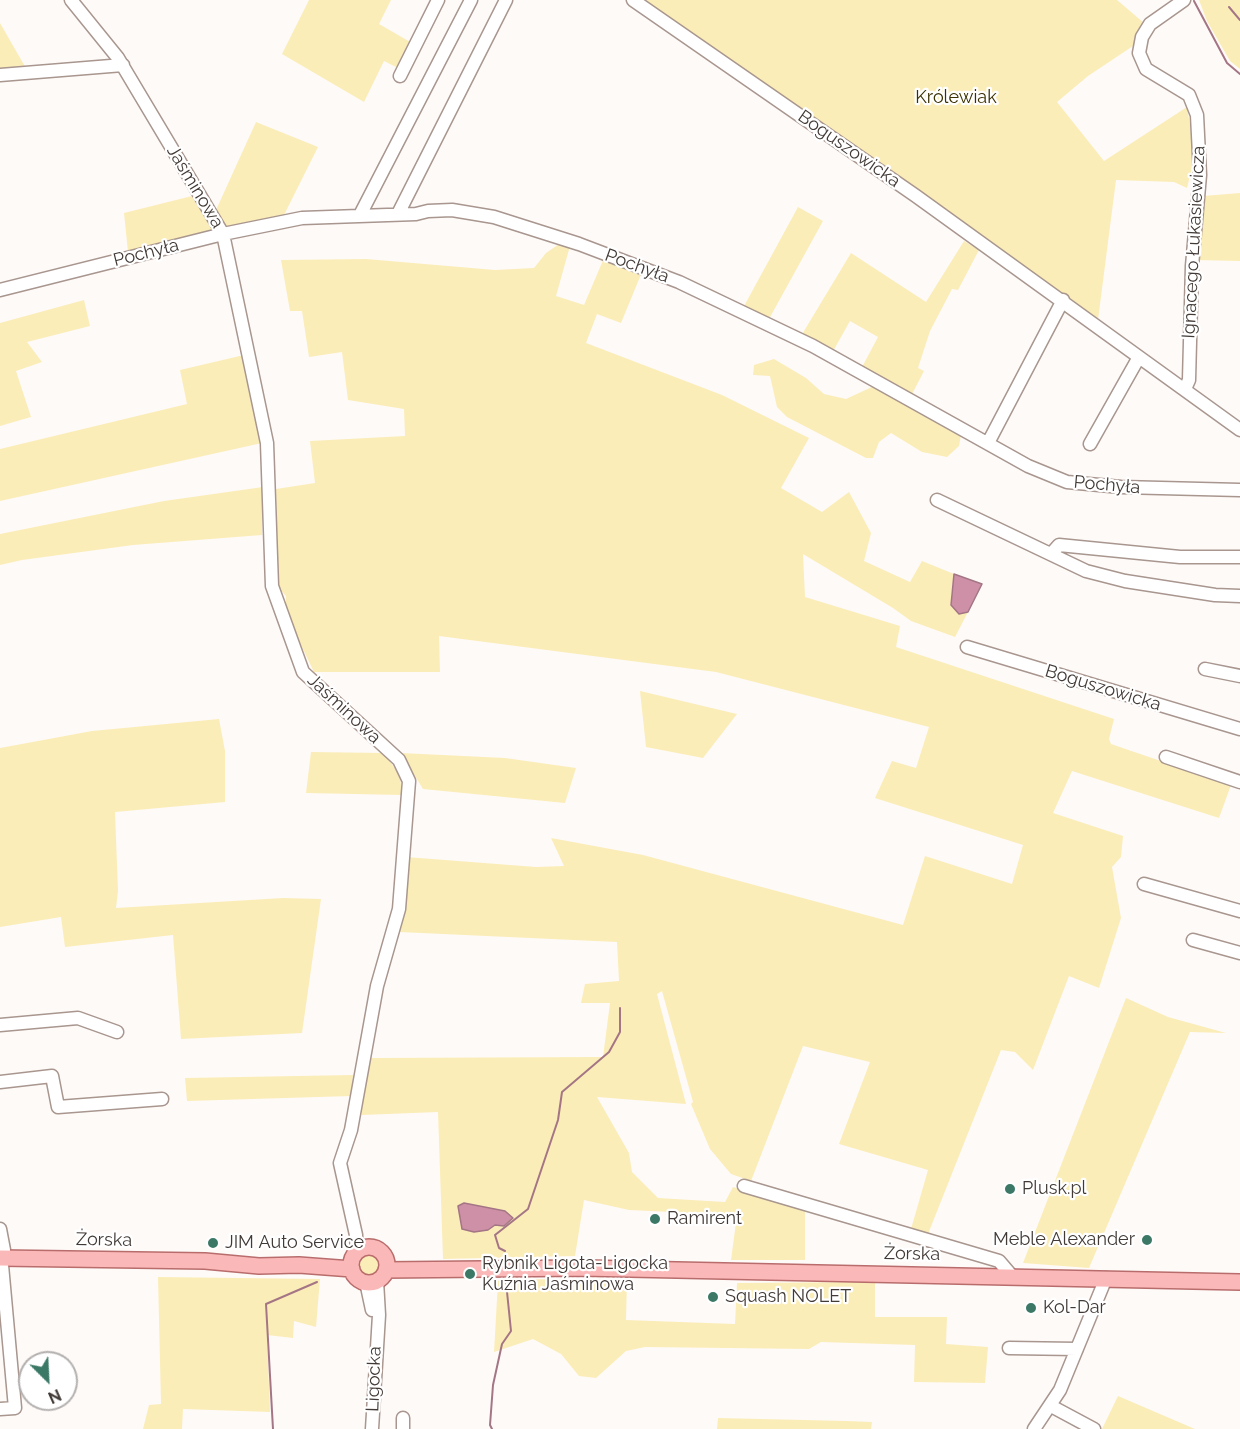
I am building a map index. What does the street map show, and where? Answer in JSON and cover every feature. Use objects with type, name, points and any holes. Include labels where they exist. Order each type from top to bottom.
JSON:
[{"type":"main road","points":[[381,1251],[379,1273],[357,1278],[358,1257],[381,1251]]},
{"type":"main road","name":"Żorska","points":[[1,1258],[205,1261],[237,1257],[358,1257]]},
{"type":"main road","name":"Żorska","points":[[379,1273],[449,1264],[552,1263],[583,1268],[1011,1275],[1240,1282]]},
{"type":"street","name":"Jaśminowa","points":[[71,0],[123,65],[223,234],[267,443],[272,586],[303,672],[399,760],[409,782],[399,909],[377,986],[351,1130],[340,1162],[358,1257]]},
{"type":"street","points":[[400,76],[438,0]]},
{"type":"street","points":[[360,215],[471,0]]},
{"type":"street","points":[[398,214],[506,0]]},
{"type":"street","name":"Boguszowicka","points":[[633,0],[1063,300],[1240,430]]},
{"type":"street","name":"Ignacego Łukasiewicza","points":[[1184,0],[1150,24],[1142,37],[1139,53],[1146,69],[1189,95],[1197,115],[1200,175],[1192,266],[1189,380],[1185,389]]},
{"type":"street","points":[[0,75],[123,65]]},
{"type":"street","name":"Pochyła","points":[[0,290],[223,234],[302,218],[452,210],[494,217],[579,244],[679,282],[813,346],[1028,466],[1067,482],[1121,488],[1240,490]]},
{"type":"street","points":[[988,444],[1063,300]]},
{"type":"street","points":[[1090,444],[1139,357]]},
{"type":"street","points":[[937,500],[1086,571],[1125,581],[1215,595],[1240,596]]},
{"type":"street","points":[[1051,554],[1059,546],[1180,557],[1240,557]]},
{"type":"street","name":"Boguszowicka","points":[[967,647],[1240,729]]},
{"type":"street","points":[[1204,669],[1240,676]]},
{"type":"street","points":[[1166,757],[1240,782]]},
{"type":"street","points":[[1144,884],[1240,911]]},
{"type":"street","points":[[1193,940],[1240,953]]},
{"type":"street","points":[[0,1025],[78,1018],[117,1032]]},
{"type":"street","points":[[0,1082],[52,1076],[58,1107],[162,1099]]},
{"type":"street","points":[[744,1186],[999,1261],[1011,1275]]},
{"type":"street","points":[[0,1230],[15,1407],[0,1409]]},
{"type":"street","name":"Ligocka","points":[[372,1429],[376,1330],[379,1315],[379,1273]]},
{"type":"street","points":[[1034,1429],[1051,1406],[1106,1278]]},
{"type":"street","points":[[1009,1348],[1077,1348]]},
{"type":"street","points":[[1051,1406],[1094,1429]]},
{"type":"green space","points":[[309,0],[391,0],[379,24],[412,43],[398,68],[384,61],[364,102],[282,54]]},
{"type":"green space","name":"Królewiak","points":[[644,0],[1117,0],[1144,23],[1139,42],[1088,76],[1057,102],[1104,161],[1187,107],[1195,155],[1187,188],[1174,182],[1116,180],[1098,320],[940,205]]},
{"type":"green space","points":[[1199,0],[1240,0],[1240,69],[1230,61],[1207,21]]},
{"type":"green space","points":[[0,23],[27,70],[0,73]]},
{"type":"green space","points":[[256,122],[318,147],[284,215],[227,228],[216,210]]},
{"type":"green space","points":[[1240,193],[1240,261],[1194,260],[1203,196]]},
{"type":"green space","points":[[196,195],[217,229],[128,252],[124,213]]},
{"type":"green space","points":[[798,207],[823,221],[769,319],[743,308]]},
{"type":"green space","points":[[964,241],[979,250],[958,290],[952,289],[930,331],[918,368],[924,371],[910,398],[861,369],[878,337],[850,321],[832,353],[801,336],[851,253],[926,302]]},
{"type":"green space","points":[[562,242],[570,246],[556,296],[584,305],[604,258],[642,272],[621,323],[597,314],[586,343],[722,395],[809,438],[781,488],[822,512],[849,492],[871,533],[864,561],[910,582],[922,561],[954,574],[951,597],[959,614],[968,612],[955,637],[911,621],[803,554],[805,597],[900,626],[896,647],[1114,719],[1109,739],[1111,744],[1231,785],[1219,818],[1072,771],[1053,813],[1123,836],[1121,857],[1112,867],[1121,918],[1099,988],[1069,976],[1033,1070],[1015,1052],[1001,1050],[928,1234],[911,1229],[928,1170],[839,1144],[870,1062],[803,1046],[751,1181],[731,1174],[710,1149],[691,1104],[693,1102],[662,991],[657,994],[686,1104],[597,1097],[629,1153],[632,1172],[658,1198],[725,1202],[733,1187],[805,1209],[805,1260],[731,1260],[737,1215],[629,1210],[584,1200],[575,1256],[443,1259],[438,1112],[362,1115],[361,1090],[370,1058],[603,1057],[610,1003],[581,1003],[585,984],[619,981],[617,942],[399,932],[406,857],[536,867],[564,866],[551,838],[643,855],[903,925],[925,856],[1012,884],[1023,845],[875,798],[892,761],[916,768],[929,727],[716,672],[439,636],[440,672],[314,672],[286,614],[286,596],[278,587],[276,489],[315,483],[310,441],[405,436],[404,409],[348,400],[342,352],[309,357],[302,311],[290,311],[281,260],[366,259],[495,270],[534,268],[546,253]]},
{"type":"green space","points":[[84,300],[90,326],[27,342],[42,362],[16,371],[31,417],[0,426],[0,323]]},
{"type":"green space","points":[[244,355],[262,443],[0,501],[0,449],[187,404],[180,370]]},
{"type":"green space","points":[[774,359],[806,378],[824,394],[846,399],[874,386],[961,435],[959,446],[947,457],[922,452],[891,433],[879,442],[873,458],[866,458],[787,417],[777,407],[770,376],[753,375],[754,365]]},
{"type":"green space","points":[[263,487],[262,535],[133,545],[0,565],[0,534],[164,501]]},
{"type":"green space","points":[[640,691],[737,714],[703,758],[646,747]]},
{"type":"green space","points":[[219,719],[225,751],[225,802],[115,812],[118,891],[116,908],[283,898],[321,899],[302,1033],[181,1039],[173,935],[65,947],[61,917],[0,927],[0,748],[92,731]]},
{"type":"green space","points":[[311,752],[384,753],[400,776],[402,795],[306,793]]},
{"type":"green space","points":[[401,753],[505,758],[576,768],[565,803],[423,789]]},
{"type":"green space","points":[[1126,998],[1168,1017],[1226,1033],[1190,1032],[1089,1268],[1023,1263]]},
{"type":"green space","points":[[353,1075],[351,1096],[187,1101],[185,1078]]},
{"type":"green space","points":[[369,1253],[378,1256],[381,1265],[378,1274],[369,1277],[360,1274],[357,1265],[360,1256]]},
{"type":"green space","points":[[158,1277],[320,1279],[316,1327],[294,1321],[293,1338],[267,1335],[270,1412],[183,1409],[182,1429],[143,1429],[149,1405],[161,1404]]},
{"type":"green space","points":[[502,1279],[627,1280],[626,1320],[735,1324],[737,1283],[875,1282],[875,1317],[947,1317],[946,1344],[988,1347],[985,1383],[914,1382],[915,1345],[821,1342],[809,1349],[645,1347],[626,1351],[596,1378],[579,1376],[561,1354],[533,1339],[494,1352],[498,1281]]},
{"type":"green space","points":[[1118,1396],[1195,1429],[1102,1429]]},
{"type":"green space","points":[[718,1418],[872,1422],[871,1429],[717,1429]]},
{"type":"shaded area","points":[[954,574],[982,584],[968,612],[959,614],[951,605]]},
{"type":"shaded area","points":[[464,1203],[505,1211],[513,1218],[504,1226],[495,1225],[488,1230],[474,1232],[462,1229],[458,1206]]},
{"type":"waterway","points":[[1194,1],[1227,63],[1240,74]]},
{"type":"waterway","points":[[1229,7],[1240,20]]},
{"type":"waterway","points":[[505,1251],[499,1248],[495,1235],[528,1209],[558,1120],[562,1092],[609,1052],[620,1032],[620,1008]]},
{"type":"waterway","points":[[273,1429],[266,1304],[317,1282]]},
{"type":"waterway","points":[[492,1429],[490,1425],[493,1385],[502,1344],[511,1331],[506,1282]]},
{"type":"place","name":"Plusk.pl","points":[[1010,1189]]},
{"type":"place","name":"Ramirent","points":[[655,1219]]},
{"type":"place","name":"Meble Alexander","points":[[1147,1240]]},
{"type":"place","name":"JIM Auto Service","points":[[213,1243]]},
{"type":"place","name":"Rybnik Ligota-Ligocka Kuźnia Jaśminowa","points":[[470,1274]]},
{"type":"place","name":"Squash NOLET","points":[[713,1297]]},
{"type":"place","name":"Kol-Dar","points":[[1031,1308]]}]
